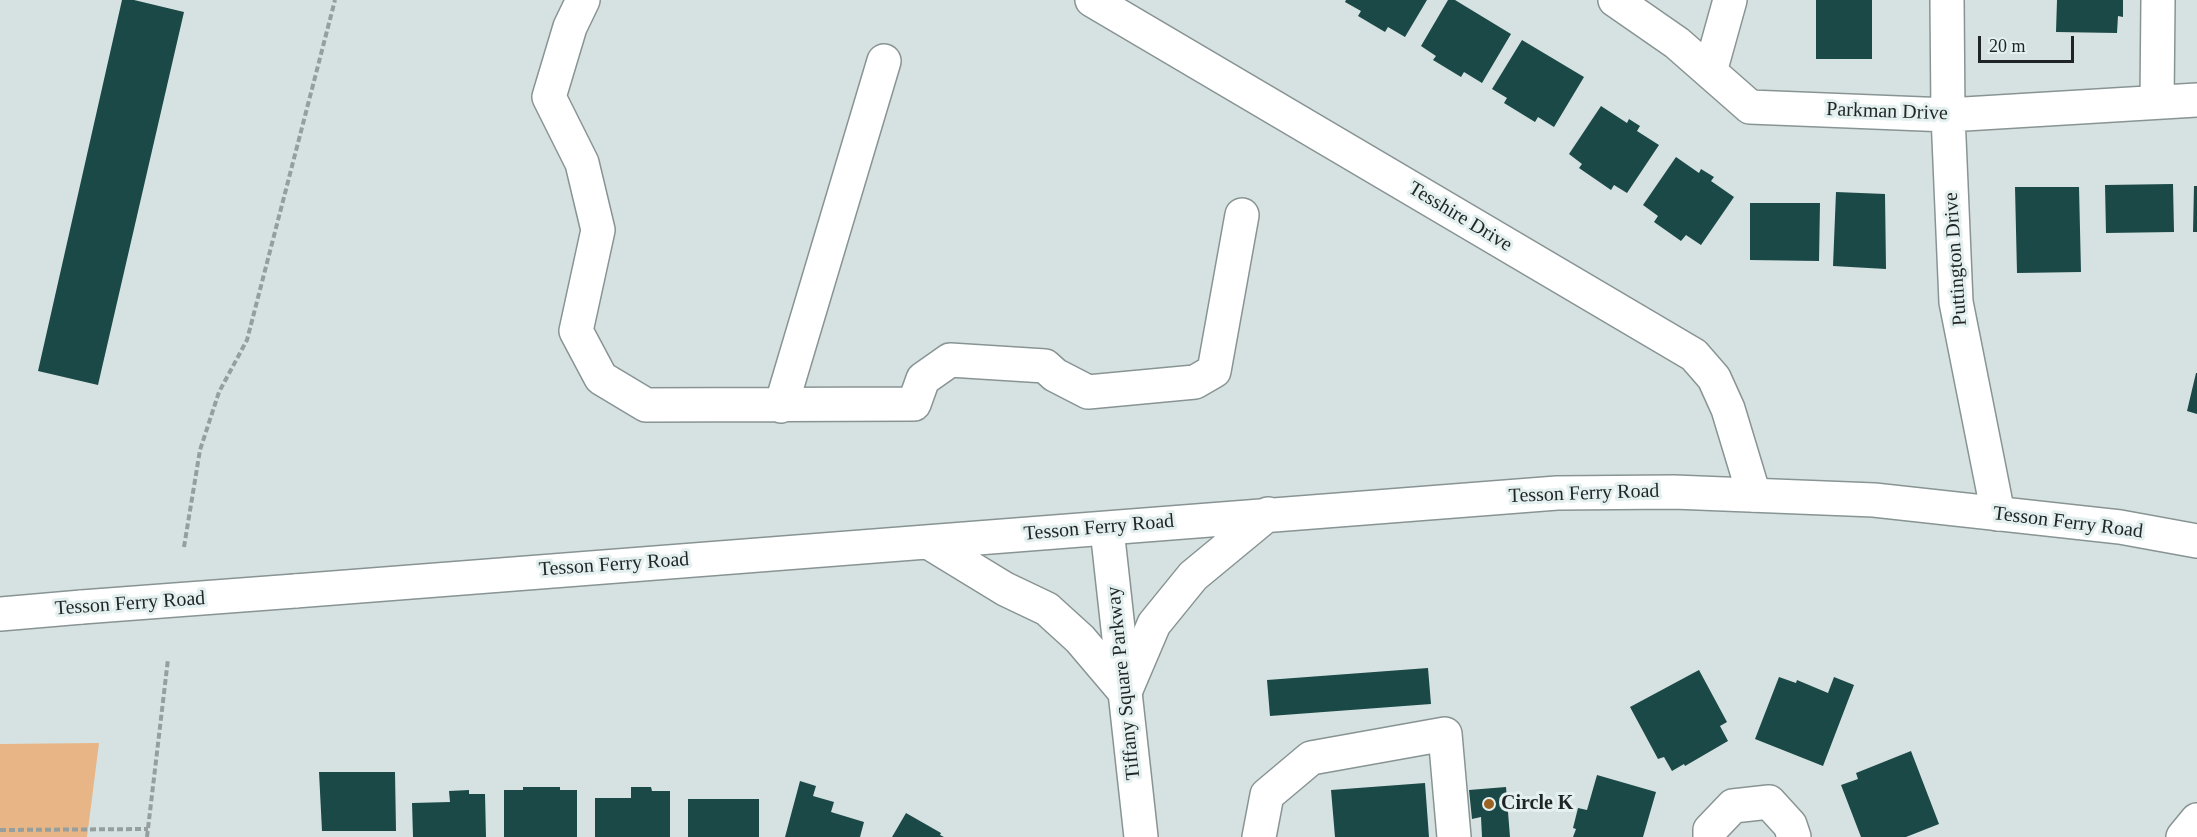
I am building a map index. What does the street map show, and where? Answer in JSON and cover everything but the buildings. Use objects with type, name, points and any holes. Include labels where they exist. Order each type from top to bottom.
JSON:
[{"type":"main road","points":[[584,0],[570,27],[549,97],[582,163],[598,230],[576,331],[601,378],[646,405],[914,404],[923,379],[950,360],[1045,366],[1055,375],[1088,392],[1195,382],[1214,371],[1242,216]]},
{"type":"main road","name":"Tesshire Drive","points":[[1092,0],[1695,355],[1714,378],[1728,409],[1754,495]]},
{"type":"main road","name":"Parkman Drive","points":[[1615,0],[1677,43],[1750,107],[1948,115],[2197,100]]},
{"type":"main road","points":[[1710,72],[1730,0]]},
{"type":"main road","name":"Puttington Drive","points":[[1947,0],[1948,115],[1956,302],[1998,514]]},
{"type":"main road","points":[[2157,102],[2158,0]]},
{"type":"main road","points":[[781,406],[884,61]]},
{"type":"main road","name":"Tesson Ferry Road","points":[[0,614],[1557,493],[1674,492],[1874,500],[2120,527],[2197,542]]},
{"type":"main road","points":[[928,542],[1005,589],[1047,609],[1080,639],[1125,692],[1154,624],[1173,600],[1193,576],[1268,514]]},
{"type":"main road","name":"Tiffany Square Parkway","points":[[1107,529],[1141,837]]},
{"type":"main road","points":[[1259,837],[1267,795],[1311,758],[1445,734],[1454,837]]},
{"type":"main road","points":[[1710,837],[1710,830],[1733,806],[1769,802],[1790,825],[1794,837]]},
{"type":"main road","points":[[2183,837],[2197,820]]},
{"type":"path","points":[[184,547],[200,450],[219,392],[247,340],[335,0]]},
{"type":"path","points":[[147,837],[168,659]]},
{"type":"path","points":[[0,830],[147,829]]},
{"type":"shaded area","points":[[99,743],[87,837],[0,837],[0,744]]},
{"type":"place","name":"Circle K","points":[[1489,804]]}]
